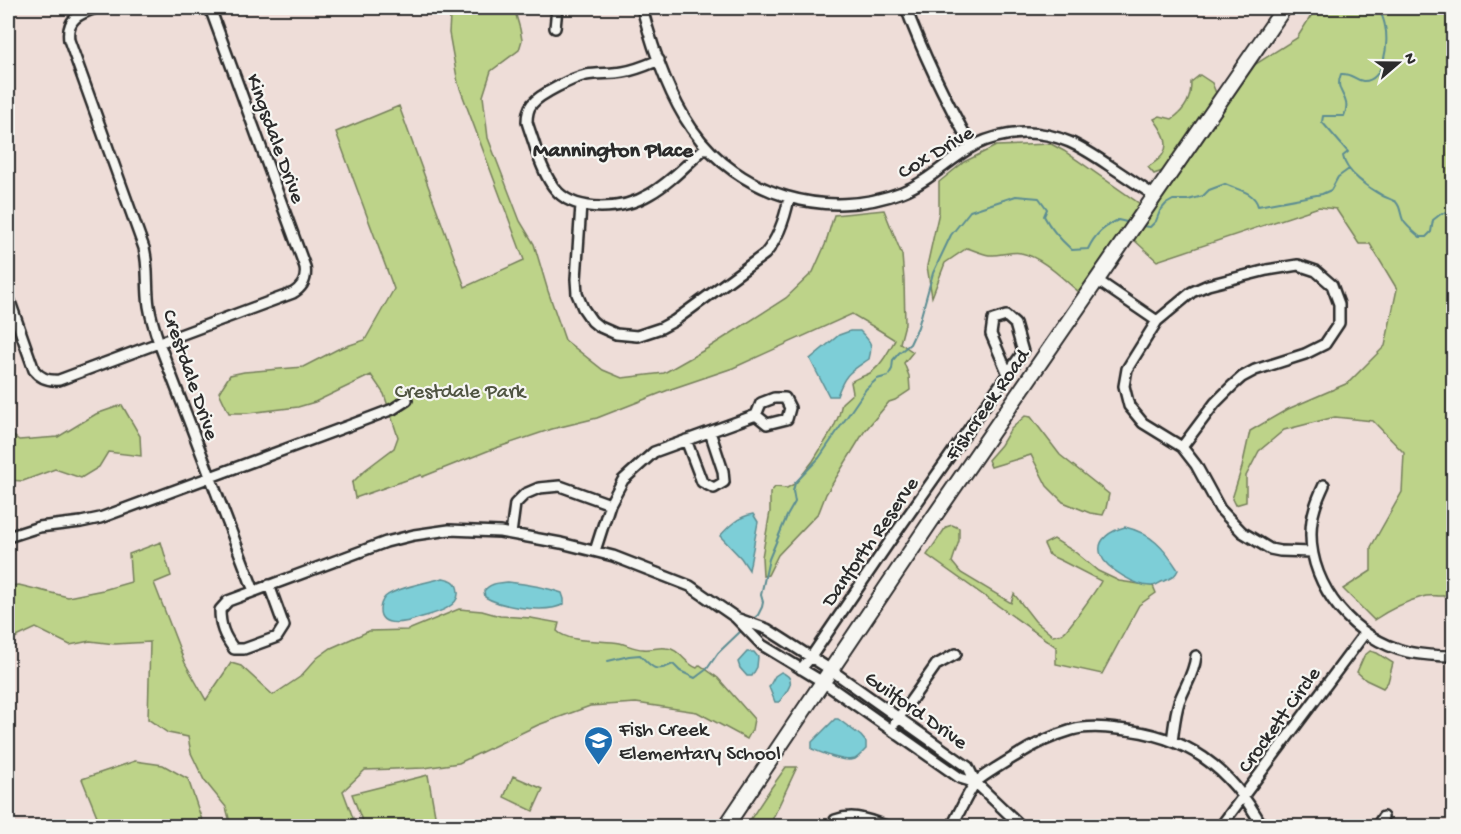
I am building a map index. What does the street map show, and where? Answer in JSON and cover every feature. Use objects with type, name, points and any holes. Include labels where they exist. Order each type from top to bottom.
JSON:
[{"type":"main road","name":"Fishcreek Road","points":[[726,826],[931,521],[1284,8]]},
{"type":"street","name":"Crestdale Drive","points":[[96,8],[75,18],[69,27],[69,40],[144,248],[149,307],[159,343],[254,591]]},
{"type":"street","name":"Kingsdale Drive","points":[[159,343],[293,293],[300,288],[306,275],[210,8]]},
{"type":"street","points":[[555,28],[557,8]]},
{"type":"street","name":"Cox Drive","points":[[642,8],[659,60],[683,115],[706,147],[748,181],[789,198],[824,204],[844,204],[891,195],[911,188],[930,177],[972,147],[987,140],[1023,133],[1064,139],[1082,147],[1155,196]]},
{"type":"street","points":[[906,8],[932,73],[972,147]]},
{"type":"street","points":[[659,60],[628,71],[583,76],[560,86],[532,104],[527,122],[549,182],[563,197],[581,205],[591,207],[628,204],[645,197],[666,183],[706,147]]},
{"type":"street","points":[[581,205],[576,279],[579,301],[598,326],[616,334],[630,336],[644,335],[674,321],[765,254],[775,242],[789,198]]},
{"type":"street","points":[[1182,447],[1215,403],[1242,377],[1255,370],[1305,354],[1325,344],[1339,323],[1339,304],[1332,285],[1316,271],[1298,265],[1267,270],[1208,285],[1192,292],[1157,321],[1127,369],[1124,386],[1129,406],[1143,423],[1182,447],[1197,465],[1220,509],[1242,532],[1270,549],[1312,552]]},
{"type":"street","points":[[1097,280],[1157,321]]},
{"type":"street","points":[[8,296],[32,366],[45,379],[60,380],[159,343]]},
{"type":"street","name":"Danforth Reserve","points":[[801,669],[811,657],[888,544],[1008,374],[1023,352],[1015,324],[1006,316],[993,320],[991,334],[1008,374]]},
{"type":"street","points":[[8,537],[39,527],[100,518],[393,409],[407,400]]},
{"type":"street","points":[[595,551],[610,504],[623,480],[654,452],[756,415]]},
{"type":"street","points":[[686,440],[702,482],[714,488],[724,482],[723,471],[710,432]]},
{"type":"street","points":[[1324,484],[1314,506],[1311,531],[1312,552],[1328,593],[1341,611],[1365,633],[1390,646],[1406,652],[1430,656],[1454,656]]},
{"type":"street","points":[[511,534],[515,504],[525,494],[539,488],[560,486],[610,504]]},
{"type":"street","name":"Guilford Drive","points":[[269,585],[386,542],[449,530],[500,532],[561,543],[613,556],[690,586],[752,628],[762,645],[823,682],[960,777],[976,783]]},
{"type":"street","points":[[269,585],[284,626],[277,637],[244,650],[234,649],[226,639],[220,625],[220,610],[228,601],[269,585]]},
{"type":"street","name":"Guilford Drive","points":[[752,628],[768,629],[968,766],[976,783],[1021,826]]},
{"type":"street","name":"Crockett Circle","points":[[1221,826],[1365,633]]},
{"type":"street","points":[[890,729],[936,665],[956,654]]},
{"type":"street","points":[[1172,741],[1176,711],[1192,675],[1196,656]]},
{"type":"street","points":[[952,826],[976,783],[1031,747],[1074,730],[1108,728],[1131,730],[1172,741],[1196,753],[1218,769],[1239,789],[1262,826]]},
{"type":"street","points":[[835,820],[850,816],[886,826]]},
{"type":"street","points":[[1377,826],[1383,817]]},
{"type":"green space","name":"Crestdale Park","points":[[455,8],[514,8],[522,40],[519,50],[491,71],[483,96],[488,138],[520,221],[534,244],[565,340],[603,370],[622,378],[664,373],[708,348],[786,298],[813,272],[825,245],[834,215],[884,210],[902,255],[905,324],[900,343],[913,352],[904,363],[909,376],[910,390],[889,402],[864,432],[826,494],[819,512],[778,555],[768,575],[763,576],[762,557],[770,512],[770,493],[775,487],[787,488],[796,483],[833,429],[842,403],[853,393],[851,382],[878,367],[895,340],[852,314],[733,368],[597,418],[552,429],[422,477],[421,475],[355,498],[352,483],[394,448],[398,437],[384,394],[371,375],[315,402],[298,407],[229,413],[219,392],[230,375],[303,367],[338,349],[365,340],[394,289],[336,132],[399,106],[465,287],[524,260],[458,83],[449,33],[450,16]]},
{"type":"green space","points":[[1316,8],[1453,8],[1453,592],[1445,596],[1426,596],[1415,599],[1374,620],[1343,589],[1371,571],[1371,547],[1402,492],[1404,453],[1373,421],[1335,417],[1284,430],[1259,451],[1246,476],[1246,502],[1235,505],[1232,499],[1250,431],[1288,409],[1348,383],[1385,346],[1397,289],[1370,244],[1359,244],[1336,209],[1319,207],[1157,261],[1134,240],[1251,67],[1297,38]]},
{"type":"green space","points":[[1200,75],[1212,83],[1216,93],[1206,114],[1165,170],[1154,174],[1148,167],[1162,156],[1166,140],[1154,119],[1160,116],[1172,119],[1181,111],[1189,99],[1191,82]]},
{"type":"green space","points":[[1051,144],[1140,204],[1079,292],[1052,269],[1029,255],[1017,253],[989,255],[967,248],[945,263],[932,297],[927,266],[939,212],[939,182],[964,162],[996,146]]},
{"type":"green space","points":[[122,405],[140,436],[141,456],[108,452],[99,467],[81,478],[55,469],[23,481],[8,480],[8,432],[19,440],[58,437],[96,414]]},
{"type":"green space","points":[[1025,416],[1031,417],[1060,455],[1109,494],[1103,515],[1090,513],[1063,502],[1047,486],[1031,455],[991,467],[988,460],[1010,430]]},
{"type":"green space","points":[[952,525],[959,528],[959,541],[952,562],[961,573],[1011,603],[1014,594],[1035,621],[1053,636],[1062,634],[1066,630],[1101,581],[1049,555],[1044,544],[1054,539],[1075,552],[1098,571],[1119,581],[1153,586],[1156,593],[1139,605],[1102,674],[1056,664],[1056,647],[927,555],[946,527]]},
{"type":"green space","points":[[161,542],[171,576],[154,583],[185,663],[206,700],[231,663],[241,666],[273,695],[300,677],[317,658],[331,648],[369,631],[408,630],[459,609],[559,623],[557,631],[569,638],[620,643],[640,649],[671,649],[693,666],[697,668],[700,665],[718,678],[754,719],[752,730],[747,739],[697,712],[636,703],[590,706],[538,725],[459,763],[424,768],[365,770],[343,791],[356,826],[231,826],[226,807],[204,780],[191,753],[188,737],[168,733],[148,719],[150,642],[115,644],[90,641],[70,645],[36,628],[8,641],[8,586],[19,585],[68,597],[131,582],[129,554]]},
{"type":"green space","points":[[1370,651],[1393,663],[1388,682],[1383,688],[1366,680],[1357,672],[1364,656]]},
{"type":"green space","points":[[135,761],[163,765],[188,779],[204,826],[101,826],[82,779]]},
{"type":"green space","points":[[786,767],[797,767],[773,818],[773,826],[748,826],[748,823]]},
{"type":"green space","points":[[428,775],[437,826],[364,826],[352,794]]},
{"type":"green space","points":[[513,776],[543,789],[533,811],[504,797]]},
{"type":"water","points":[[850,331],[860,331],[869,341],[871,350],[869,359],[849,374],[837,396],[829,396],[810,359],[839,335]]},
{"type":"water","points":[[753,514],[758,522],[749,570],[720,536],[735,522]]},
{"type":"water","points":[[1125,527],[1150,537],[1162,548],[1178,570],[1174,576],[1155,585],[1146,586],[1123,576],[1109,566],[1101,555],[1101,544],[1106,536]]},
{"type":"water","points":[[443,578],[454,582],[458,592],[455,602],[444,610],[414,620],[395,623],[381,616],[381,603],[385,597],[404,588]]},
{"type":"water","points":[[508,582],[562,593],[564,604],[547,609],[524,608],[502,604],[485,597],[484,591],[489,586]]},
{"type":"water","points":[[747,652],[754,652],[758,657],[757,667],[752,676],[747,676],[738,662]]},
{"type":"water","points":[[781,672],[789,678],[790,686],[779,702],[775,702],[769,687],[775,676]]},
{"type":"water","points":[[835,719],[861,736],[866,742],[866,749],[855,759],[839,759],[812,749],[812,742]]},
{"type":"waterway","points":[[1379,8],[1386,33],[1386,50],[1381,68],[1370,80],[1363,81],[1341,74],[1339,86],[1346,104],[1344,116],[1323,116],[1322,122],[1348,152],[1343,156],[1353,174],[1372,189],[1396,202],[1405,223],[1420,237],[1426,237],[1431,232],[1433,220],[1442,213],[1454,215]]},
{"type":"waterway","points":[[1142,226],[1150,227],[1156,221],[1160,211],[1173,200],[1188,200],[1203,196],[1209,190],[1225,184],[1249,194],[1258,206],[1322,194],[1331,190],[1338,177],[1349,169]]},
{"type":"waterway","points":[[752,620],[762,607],[761,595],[769,559],[795,502],[793,491],[795,483],[819,458],[866,389],[877,379],[888,376],[893,360],[910,344],[918,327],[933,273],[951,235],[970,211],[1016,196],[1039,198],[1047,209],[1044,216],[1047,221],[1072,250],[1088,249],[1100,232],[1118,220],[1131,223]]},
{"type":"waterway","points":[[1454,225],[1449,230],[1454,239]]},
{"type":"waterway","points":[[608,661],[640,655],[654,668],[658,669],[673,664],[680,671],[695,678],[707,669],[718,653],[744,628]]},
{"type":"place","name":"Fish Creek Elementary School","points":[[598,766]]},
{"type":"district","name":"Mannington Place","points":[[613,148]]}]
